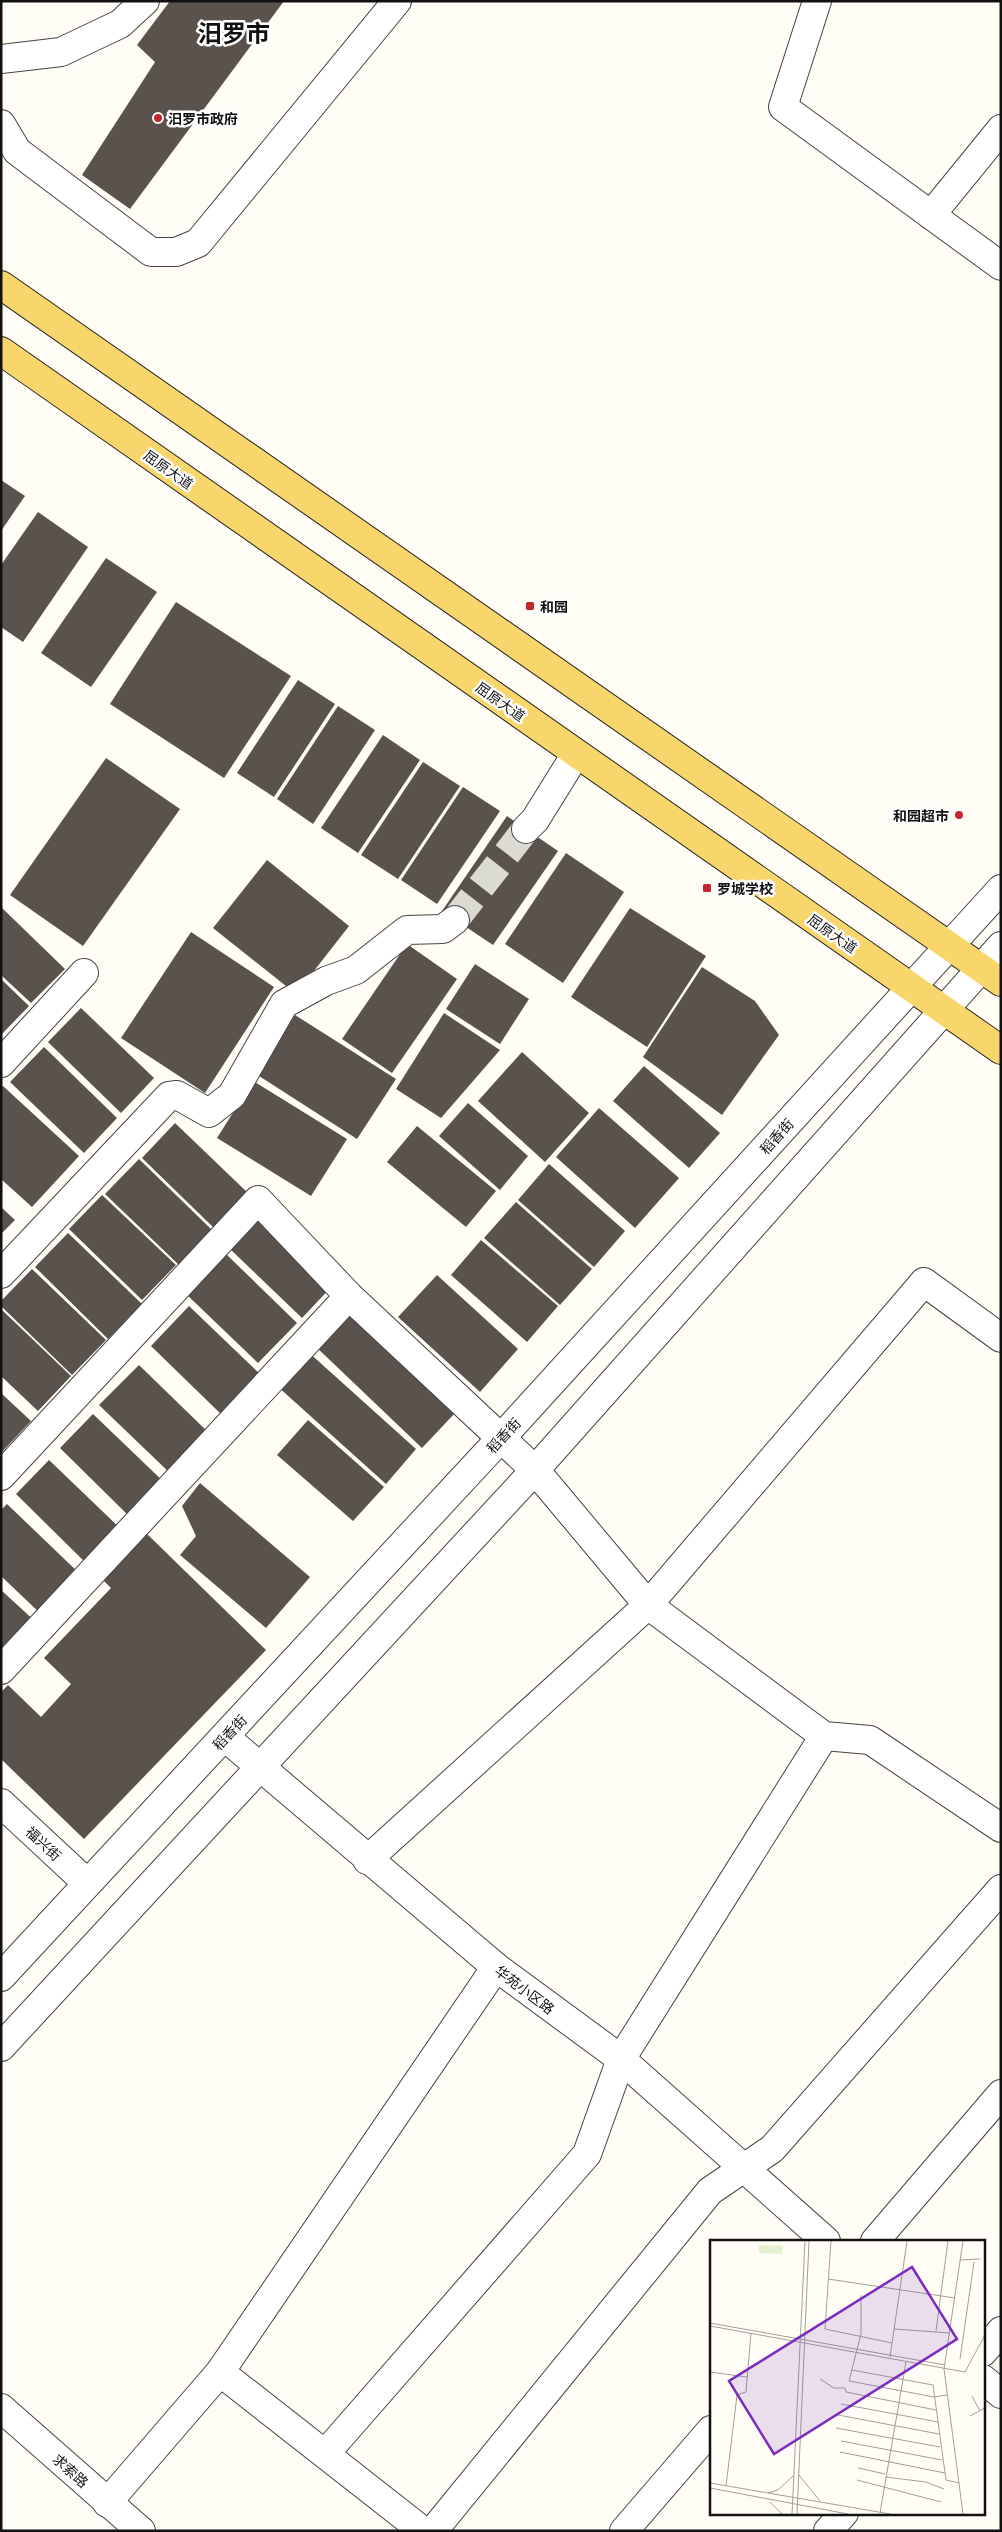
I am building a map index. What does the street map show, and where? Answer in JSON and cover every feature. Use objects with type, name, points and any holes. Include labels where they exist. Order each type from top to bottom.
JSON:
[{"type":"main road","points":[[1,285],[992,975]]},
{"type":"main road","name":"屈原大道","points":[[1,351],[1001,1050]]},
{"type":"street","points":[[1,59],[61,52],[120,24],[145,1]]},
{"type":"street","points":[[1,124],[17,151],[151,252],[176,252],[198,243],[397,1]]},
{"type":"street","points":[[817,1],[784,107],[1001,266]]},
{"type":"street","points":[[931,215],[1001,129]]},
{"type":"street","points":[[526,829],[535,820],[576,754]]},
{"type":"street","name":"稻香街","points":[[1,1977],[87,1882],[225,1737],[501,1438],[1001,889]]},
{"type":"street","points":[[1,1274],[169,1096],[177,1095],[209,1113],[232,1095],[284,1004],[326,981],[356,970],[407,930],[443,929],[455,920]]},
{"type":"street","points":[[1,2047],[536,1470],[943,1010],[992,975],[1001,946]]},
{"type":"street","points":[[1,1063],[84,973]]},
{"type":"street","points":[[1,1476],[258,1200],[349,1296],[536,1470],[648,1605],[824,1736],[870,1740],[1001,1828]]},
{"type":"street","points":[[367,1860],[648,1605],[924,1282],[1001,1338]]},
{"type":"street","points":[[1,1670],[349,1296]]},
{"type":"street","points":[[325,2454],[587,2154],[621,2060],[824,1736]]},
{"type":"street","name":"华苑小区路","points":[[225,1737],[367,1860],[496,1967],[621,2060],[825,2240]]},
{"type":"street","name":"福兴街","points":[[1,1803],[87,1882]]},
{"type":"street","points":[[432,2531],[710,2191],[772,2149],[1001,1889]]},
{"type":"street","points":[[107,2502],[220,2372],[496,1967]]},
{"type":"street","points":[[876,2240],[1001,2094]]},
{"type":"street","points":[[984,2351],[1001,2331]]},
{"type":"street","points":[[220,2372],[423,2531]]},
{"type":"street","points":[[984,2380],[1001,2394]]},
{"type":"street","name":"求索路","points":[[1,2408],[141,2531]]},
{"type":"street","points":[[624,2531],[710,2431]]},
{"type":"street","points":[[828,2531],[843,2514]]},
{"type":"building","name":"汨罗市政府","points":[[170,1],[284,1],[130,209],[82,175],[155,62],[137,45]]},
{"type":"building","points":[[1,480],[25,496],[1,531]]},
{"type":"building","points":[[38,512],[88,547],[23,642],[1,627],[1,565]]},
{"type":"building","points":[[106,558],[157,592],[91,687],[41,653]]},
{"type":"building","points":[[176,602],[291,676],[224,778],[110,704]]},
{"type":"building","points":[[298,680],[335,704],[274,797],[237,773]]},
{"type":"building","points":[[338,706],[375,730],[313,824],[277,799]]},
{"type":"building","points":[[383,735],[420,760],[358,853],[321,828]]},
{"type":"building","points":[[106,758],[180,809],[83,946],[10,895]]},
{"type":"building","points":[[423,762],[460,786],[398,879],[361,855]]},
{"type":"building","points":[[463,787],[500,811],[437,904],[401,880]]},
{"type":"building","points":[[507,816],[558,851],[493,945],[442,911]]},
{"type":"building","points":[[566,853],[624,892],[563,983],[505,944]]},
{"type":"building","points":[[267,860],[349,926],[296,994],[213,928]]},
{"type":"building","points":[[1,907],[65,969],[31,1003],[1,975]]},
{"type":"building","points":[[630,908],[706,956],[647,1047],[571,997]]},
{"type":"building","points":[[191,932],[274,987],[205,1093],[121,1038]]},
{"type":"building","points":[[407,944],[457,979],[392,1073],[342,1039]]},
{"type":"building","points":[[475,964],[529,999],[500,1044],[446,1009]]},
{"type":"building","points":[[702,967],[755,1001],[779,1035],[722,1115],[643,1057]]},
{"type":"building","points":[[1,979],[29,1006],[1,1035]]},
{"type":"building","points":[[81,1008],[154,1078],[121,1113],[48,1042]]},
{"type":"building","points":[[444,1013],[500,1050],[441,1118],[396,1089]]},
{"type":"building","points":[[295,1015],[396,1079],[357,1139],[256,1074]]},
{"type":"building","points":[[44,1047],[117,1118],[84,1153],[10,1082]]},
{"type":"building","points":[[522,1052],[589,1113],[545,1162],[478,1101]]},
{"type":"building","points":[[644,1066],[720,1133],[689,1168],[613,1101]]},
{"type":"building","points":[[253,1081],[347,1139],[311,1196],[217,1138]]},
{"type":"building","points":[[3,1086],[79,1156],[32,1207],[1,1179],[1,1088]]},
{"type":"building","points":[[468,1103],[528,1156],[500,1190],[439,1136]]},
{"type":"building","points":[[599,1108],[679,1178],[635,1228],[556,1157]]},
{"type":"building","points":[[175,1123],[249,1194],[215,1229],[142,1158]]},
{"type":"building","points":[[417,1126],[496,1191],[466,1227],[387,1162]]},
{"type":"building","points":[[139,1159],[212,1230],[179,1265],[105,1194]]},
{"type":"building","points":[[549,1164],[625,1231],[594,1267],[518,1200]]},
{"type":"building","points":[[102,1195],[176,1265],[142,1300],[69,1229]]},
{"type":"building","points":[[516,1202],[592,1269],[560,1305],[484,1238]]},
{"type":"building","points":[[1,1207],[15,1220],[1,1234]]},
{"type":"building","points":[[262,1212],[335,1283],[302,1318],[228,1247]]},
{"type":"building","points":[[68,1233],[142,1304],[108,1339],[35,1267]]},
{"type":"building","points":[[481,1240],[558,1306],[527,1342],[451,1275]]},
{"type":"building","points":[[224,1252],[297,1323],[258,1363],[184,1292]]},
{"type":"building","points":[[32,1269],[106,1340],[72,1375],[1,1306],[1,1301]]},
{"type":"building","points":[[437,1275],[518,1349],[480,1392],[398,1317]]},
{"type":"building","points":[[189,1306],[263,1377],[224,1417],[151,1346]]},
{"type":"building","points":[[347,1308],[456,1412],[422,1448],[313,1344]]},
{"type":"building","points":[[1,1309],[71,1376],[38,1411],[1,1376]]},
{"type":"building","points":[[306,1350],[416,1449],[386,1484],[276,1385]]},
{"type":"building","points":[[139,1365],[212,1436],[173,1476],[99,1405]]},
{"type":"building","points":[[1,1393],[31,1421],[1,1453]]},
{"type":"building","points":[[93,1414],[167,1485],[133,1520],[60,1448]]},
{"type":"building","points":[[308,1420],[384,1487],[353,1521],[277,1455]]},
{"type":"building","points":[[49,1460],[123,1531],[89,1566],[16,1494]]},
{"type":"building","points":[[200,1483],[310,1577],[266,1628],[180,1555],[196,1536],[182,1506]]},
{"type":"building","points":[[7,1504],[81,1575],[42,1615],[1,1576],[1,1510]]},
{"type":"building","points":[[145,1532],[266,1650],[84,1839],[1,1759],[1,1692],[8,1685],[41,1717],[71,1684],[44,1658],[111,1588],[101,1578]]},
{"type":"building","points":[[1,1590],[37,1623],[1,1660]]},
{"type":"tunnel","points":[[455,920],[526,829]]},
{"type":"place","name":"汨罗市政府","points":[[158,118]]},
{"type":"place","name":"和园","points":[[530,606]]},
{"type":"place","name":"和园超市","points":[[959,815]]},
{"type":"place","name":"罗城学校","points":[[707,888]]},
{"type":"district","name":"汨罗市","points":[[234,31]]}]
